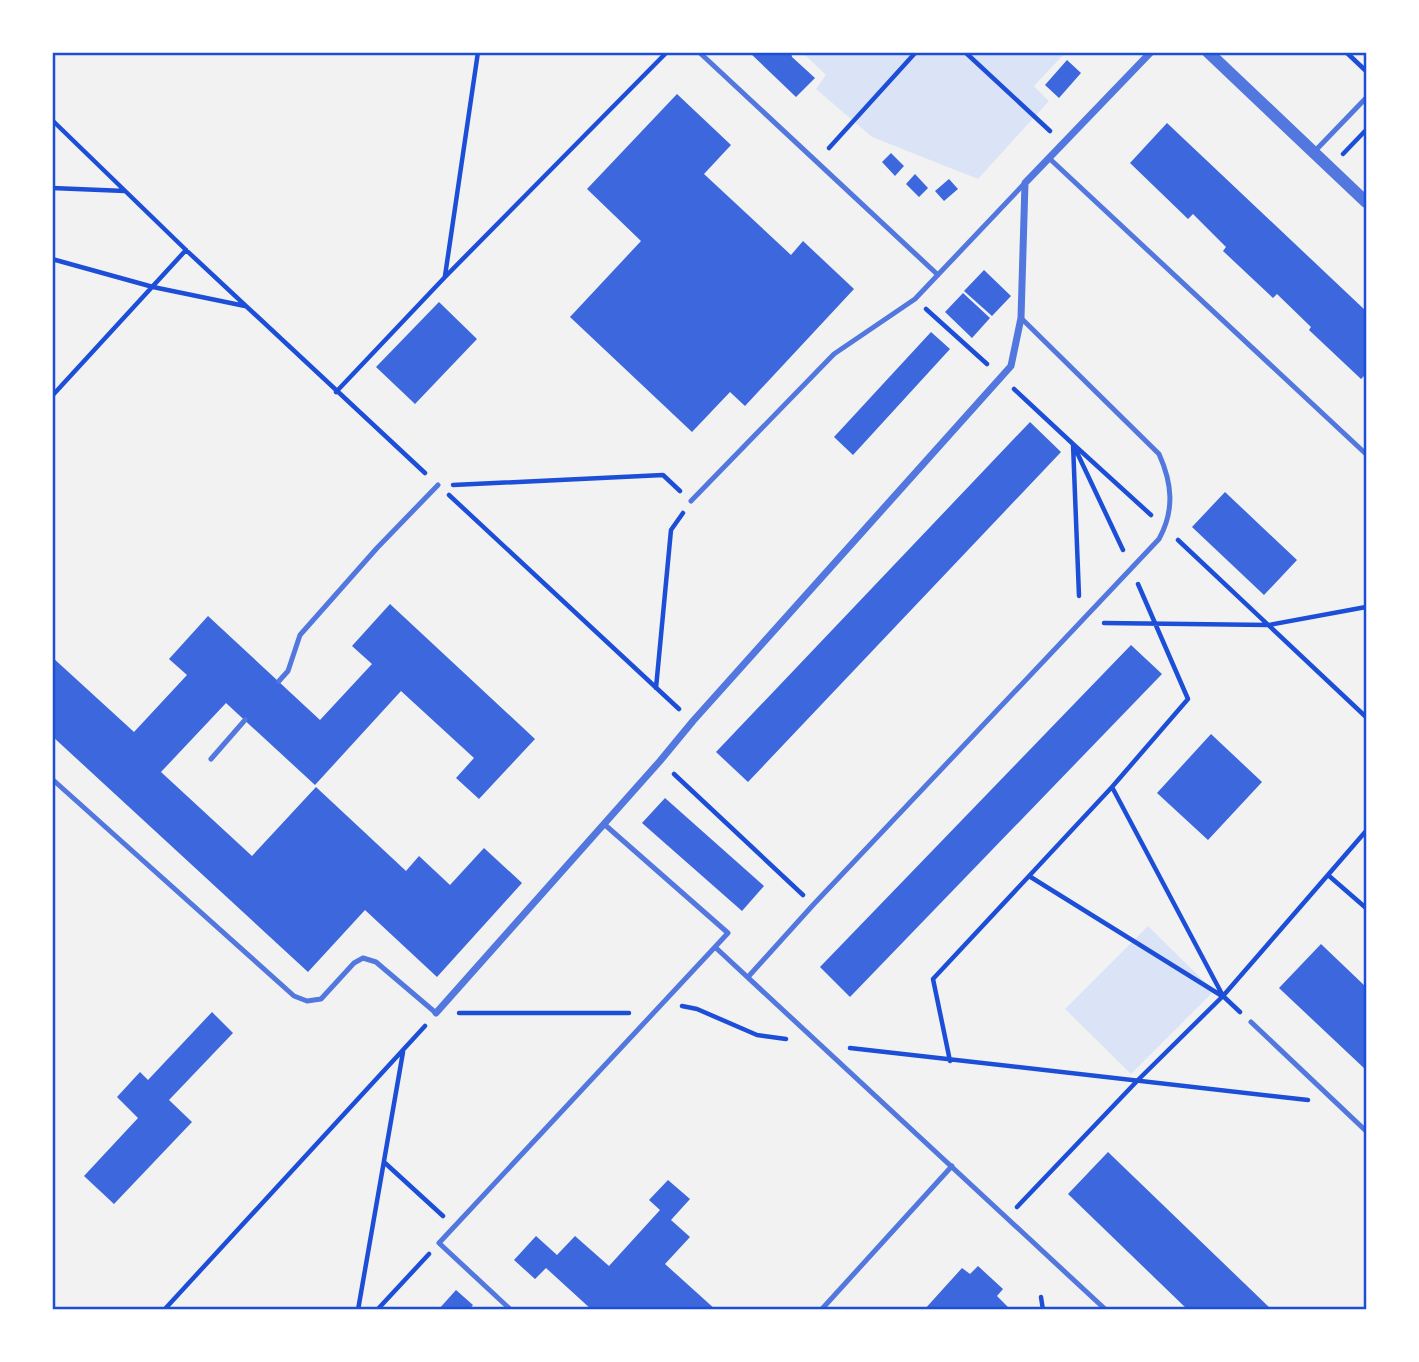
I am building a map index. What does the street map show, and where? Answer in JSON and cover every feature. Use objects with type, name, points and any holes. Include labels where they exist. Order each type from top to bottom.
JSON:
[{"type":"street","points":[[436,1013],[660,761],[692,721],[1011,366],[1021,318],[1025,183],[1151,52]]},
{"type":"street","points":[[1208,52],[1367,202]]},
{"type":"lane","points":[[699,52],[938,275]]},
{"type":"lane","points":[[1314,152],[1367,98]]},
{"type":"lane","points":[[1049,159],[1367,454]]},
{"type":"lane","points":[[691,501],[834,354],[915,299],[1025,183]]},
{"type":"lane","points":[[748,977],[1159,539],[1166,528],[1170,504],[1170,477],[1158,454],[1021,318]]},
{"type":"lane","points":[[279,681],[288,671],[300,635],[377,548],[438,485]]},
{"type":"lane","points":[[211,759],[245,720]]},
{"type":"lane","points":[[52,779],[294,996],[307,1001],[321,999],[354,963],[363,958],[376,962],[436,1013]]},
{"type":"lane","points":[[511,1310],[439,1243],[728,933],[604,824]]},
{"type":"lane","points":[[715,947],[1106,1310]]},
{"type":"lane","points":[[1251,1023],[1367,1131]]},
{"type":"lane","points":[[821,1310],[952,1166]]},
{"type":"path","points":[[445,277],[478,52]]},
{"type":"path","points":[[336,392],[445,277],[667,52]]},
{"type":"path","points":[[816,162],[916,52]]},
{"type":"path","points":[[965,52],[1064,144]]},
{"type":"path","points":[[1346,52],[1367,71]]},
{"type":"path","points":[[52,120],[336,392],[692,721]]},
{"type":"path","points":[[1330,168],[1367,130]]},
{"type":"path","points":[[52,188],[125,191]]},
{"type":"path","points":[[52,396],[186,250]]},
{"type":"path","points":[[52,259],[153,287],[245,306]]},
{"type":"path","points":[[915,299],[1367,716]]},
{"type":"path","points":[[950,1061],[933,979],[1112,787],[1188,699],[1132,568],[1073,444]]},
{"type":"path","points":[[1073,444],[1080,623],[1269,625],[1367,607]]},
{"type":"path","points":[[438,485],[663,475],[691,501],[671,530],[656,688]]},
{"type":"path","points":[[660,761],[813,905]]},
{"type":"path","points":[[1112,787],[1223,996]]},
{"type":"path","points":[[1006,1218],[1223,996],[1367,831]]},
{"type":"path","points":[[1328,875],[1367,908]]},
{"type":"path","points":[[1029,876],[1223,996],[1251,1023]]},
{"type":"path","points":[[164,1310],[436,1013],[653,1013],[675,1005],[697,1009],[758,1035],[950,1061],[1336,1103]]},
{"type":"path","points":[[358,1310],[404,1049]]},
{"type":"path","points":[[384,1162],[454,1226]]},
{"type":"path","points":[[377,1310],[439,1243]]},
{"type":"path","points":[[1041,1297],[1043,1310]]},
{"type":"shaded area","points":[[803,53],[1065,53],[1034,86],[1049,101],[978,179],[872,137],[816,89],[826,75]]},
{"type":"shaded area","points":[[1148,926],[1214,991],[1131,1074],[1065,1009]]},
{"type":"building","points":[[749,52],[791,52],[792,57],[815,78],[796,97]]},
{"type":"building","points":[[1067,60],[1081,73],[1059,98],[1045,85]]},
{"type":"building","points":[[677,94],[731,145],[704,174],[791,255],[803,241],[854,289],[745,406],[730,392],[692,432],[570,317],[641,241],[587,189]]},
{"type":"building","points":[[1167,123],[1366,311],[1366,378],[1364,376],[1361,379],[1309,330],[1311,327],[1277,294],[1273,298],[1223,251],[1226,247],[1193,214],[1188,219],[1130,163]]},
{"type":"building","points":[[891,153],[904,166],[895,176],[882,162]]},
{"type":"building","points":[[915,174],[928,188],[919,197],[906,184]]},
{"type":"building","points":[[949,179],[958,189],[944,201],[935,191]]},
{"type":"building","points":[[984,270],[1011,296],[992,316],[964,291]]},
{"type":"building","points":[[963,293],[990,318],[972,338],[945,312]]},
{"type":"building","points":[[439,302],[477,339],[415,404],[376,367]]},
{"type":"building","points":[[931,332],[950,349],[853,455],[834,437]]},
{"type":"building","points":[[1030,422],[1061,452],[748,782],[716,752]]},
{"type":"building","points":[[1225,492],[1297,560],[1264,595],[1192,527]]},
{"type":"building","points":[[390,604],[535,739],[479,799],[456,778],[474,758],[401,691],[315,785],[226,703],[161,772],[252,856],[316,787],[406,871],[419,856],[450,885],[484,848],[522,883],[437,977],[365,910],[308,972],[52,736],[52,657],[134,732],[187,675],[169,659],[208,616],[320,720],[372,664],[352,646]]},
{"type":"building","points":[[1131,645],[1162,674],[850,997],[820,967]]},
{"type":"building","points":[[1211,734],[1262,782],[1208,840],[1157,793]]},
{"type":"building","points":[[665,798],[764,886],[742,911],[642,823]]},
{"type":"building","points":[[1321,944],[1366,987],[1366,1070],[1279,988]]},
{"type":"building","points":[[212,1012],[233,1033],[169,1100],[192,1122],[114,1204],[84,1176],[138,1118],[117,1097],[140,1072],[148,1080]]},
{"type":"building","points":[[1108,1152],[1272,1310],[1188,1310],[1068,1194]]},
{"type":"building","points":[[668,1180],[690,1199],[671,1220],[690,1237],[665,1264],[716,1310],[592,1310],[546,1268],[535,1279],[514,1260],[536,1236],[557,1255],[575,1236],[609,1266],[660,1210],[649,1200]]},
{"type":"building","points":[[978,1266],[1003,1289],[997,1296],[1011,1310],[924,1310],[962,1268],[970,1274]]},
{"type":"building","points":[[456,1290],[473,1305],[469,1310],[438,1310]]}]
